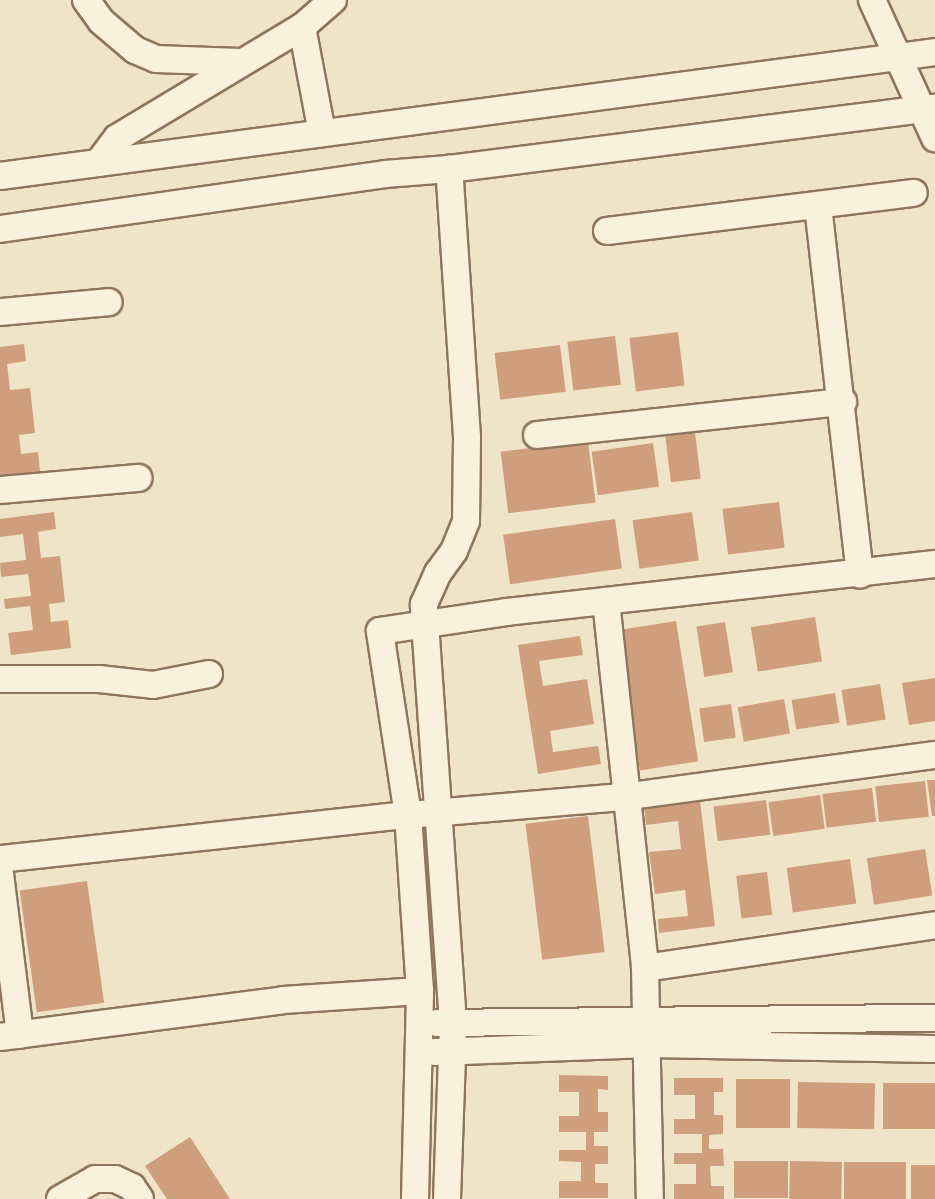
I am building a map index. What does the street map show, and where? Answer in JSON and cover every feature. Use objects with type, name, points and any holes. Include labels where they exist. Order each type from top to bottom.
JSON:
[{"type":"street","points":[[86,0],[101,21],[126,43],[156,59],[240,62]]},
{"type":"street","points":[[98,163],[117,138],[240,62],[302,27],[333,0]]},
{"type":"street","points":[[872,0],[897,57],[929,109],[935,138]]},
{"type":"street","points":[[302,27],[322,133]]},
{"type":"street","points":[[0,176],[935,52]]},
{"type":"street","points":[[0,229],[385,174],[449,169],[929,109]]},
{"type":"street","points":[[447,1199],[453,1023],[441,812],[424,604],[438,573],[454,551],[466,520],[467,437],[449,169]]},
{"type":"street","points":[[607,231],[914,193]]},
{"type":"street","points":[[818,206],[843,402],[860,575]]},
{"type":"street","points":[[0,312],[109,302]]},
{"type":"street","points":[[537,435],[843,402]]},
{"type":"street","points":[[0,490],[138,478]]},
{"type":"street","points":[[415,1199],[420,991],[408,815],[380,631],[606,602],[860,575],[935,564]]},
{"type":"street","points":[[606,602],[624,797],[645,968],[646,1018],[650,1044],[650,1199]]},
{"type":"street","points":[[0,678],[99,679],[153,685],[209,674]]},
{"type":"street","points":[[0,859],[408,815],[624,797],[935,755]]},
{"type":"street","points":[[0,874],[10,1036],[283,1000],[420,991]]},
{"type":"street","points":[[645,968],[935,925]]},
{"type":"street","points":[[420,1022],[646,1018],[935,1018]]},
{"type":"street","points":[[420,1051],[452,1052],[650,1044],[935,1049]]},
{"type":"street","points":[[60,1199],[95,1179],[116,1179],[132,1187],[140,1199]]},
{"type":"building","points":[[678,332],[685,386],[636,392],[629,338]]},
{"type":"building","points":[[615,336],[621,385],[573,390],[567,342]]},
{"type":"building","points":[[24,344],[26,361],[7,364],[10,390],[30,388],[35,433],[19,435],[21,454],[38,452],[41,480],[0,484],[0,347]]},
{"type":"building","points":[[560,345],[566,392],[500,400],[494,353]]},
{"type":"building","points":[[695,432],[701,479],[671,482],[665,436]]},
{"type":"building","points":[[588,441],[596,503],[508,513],[501,452]]},
{"type":"building","points":[[653,443],[659,487],[598,495],[592,452]]},
{"type":"building","points":[[779,502],[785,548],[728,555],[722,509]]},
{"type":"building","points":[[54,512],[56,529],[38,532],[41,558],[60,556],[65,602],[49,604],[51,622],[68,620],[71,648],[11,655],[8,633],[33,630],[30,606],[5,609],[4,599],[31,596],[28,574],[1,577],[0,563],[26,560],[23,534],[0,537],[0,519]]},
{"type":"building","points":[[692,512],[699,561],[639,569],[633,520]]},
{"type":"building","points":[[615,519],[622,569],[510,584],[503,535]]},
{"type":"building","points":[[815,617],[822,661],[758,672],[751,627]]},
{"type":"building","points":[[676,621],[698,761],[640,770],[618,630]]},
{"type":"building","points":[[725,622],[733,672],[704,677],[696,627]]},
{"type":"building","points":[[580,636],[583,655],[539,661],[543,686],[587,679],[594,724],[550,731],[553,752],[598,746],[601,764],[538,774],[518,645]]},
{"type":"building","points":[[935,678],[935,721],[909,725],[902,683]]},
{"type":"building","points":[[880,684],[886,720],[847,726],[841,690]]},
{"type":"building","points":[[835,693],[840,723],[796,730],[792,700]]},
{"type":"building","points":[[784,699],[790,733],[744,742],[738,707]]},
{"type":"building","points":[[731,704],[736,738],[704,742],[699,708]]},
{"type":"building","points":[[927,780],[935,780],[935,816],[932,816]]},
{"type":"building","points":[[925,781],[929,817],[879,822],[875,786]]},
{"type":"building","points":[[872,788],[876,822],[827,828],[822,794]]},
{"type":"building","points":[[820,795],[825,829],[773,836],[769,802]]},
{"type":"building","points":[[766,800],[770,835],[718,841],[713,806]]},
{"type":"building","points":[[700,801],[715,926],[659,933],[658,919],[688,916],[685,890],[655,894],[649,852],[681,849],[678,821],[646,825],[644,807]]},
{"type":"building","points":[[588,816],[605,952],[542,960],[525,824]]},
{"type":"building","points":[[925,849],[932,895],[874,905],[867,858]]},
{"type":"building","points":[[850,859],[856,904],[793,912],[787,868]]},
{"type":"building","points":[[767,872],[772,915],[741,918],[736,876]]},
{"type":"building","points":[[87,881],[104,1003],[37,1012],[20,890]]},
{"type":"building","points":[[559,1075],[608,1076],[608,1090],[598,1089],[598,1112],[608,1112],[608,1132],[594,1132],[594,1146],[608,1146],[608,1164],[595,1164],[595,1183],[608,1183],[608,1198],[559,1198],[559,1181],[581,1181],[581,1162],[559,1161],[559,1150],[586,1150],[586,1132],[559,1132],[559,1116],[579,1116],[579,1092],[559,1092]]},
{"type":"building","points":[[674,1078],[723,1078],[723,1092],[714,1092],[714,1115],[723,1115],[723,1134],[709,1135],[709,1149],[723,1149],[724,1166],[710,1166],[711,1186],[724,1186],[724,1199],[674,1199],[674,1184],[696,1184],[696,1164],[674,1164],[674,1153],[702,1153],[702,1134],[674,1134],[674,1119],[695,1119],[695,1095],[674,1095]]},
{"type":"building","points":[[736,1079],[790,1079],[790,1128],[736,1128]]},
{"type":"building","points":[[798,1082],[875,1083],[874,1129],[797,1128]]},
{"type":"building","points":[[883,1083],[935,1083],[935,1129],[883,1129]]},
{"type":"building","points":[[190,1137],[230,1199],[167,1199],[145,1166]]},
{"type":"building","points":[[734,1161],[788,1161],[788,1198],[734,1198]]},
{"type":"building","points":[[790,1161],[842,1162],[841,1199],[789,1199]]},
{"type":"building","points":[[844,1162],[906,1162],[906,1199],[844,1199]]},
{"type":"building","points":[[911,1165],[935,1165],[935,1199],[911,1199]]}]
